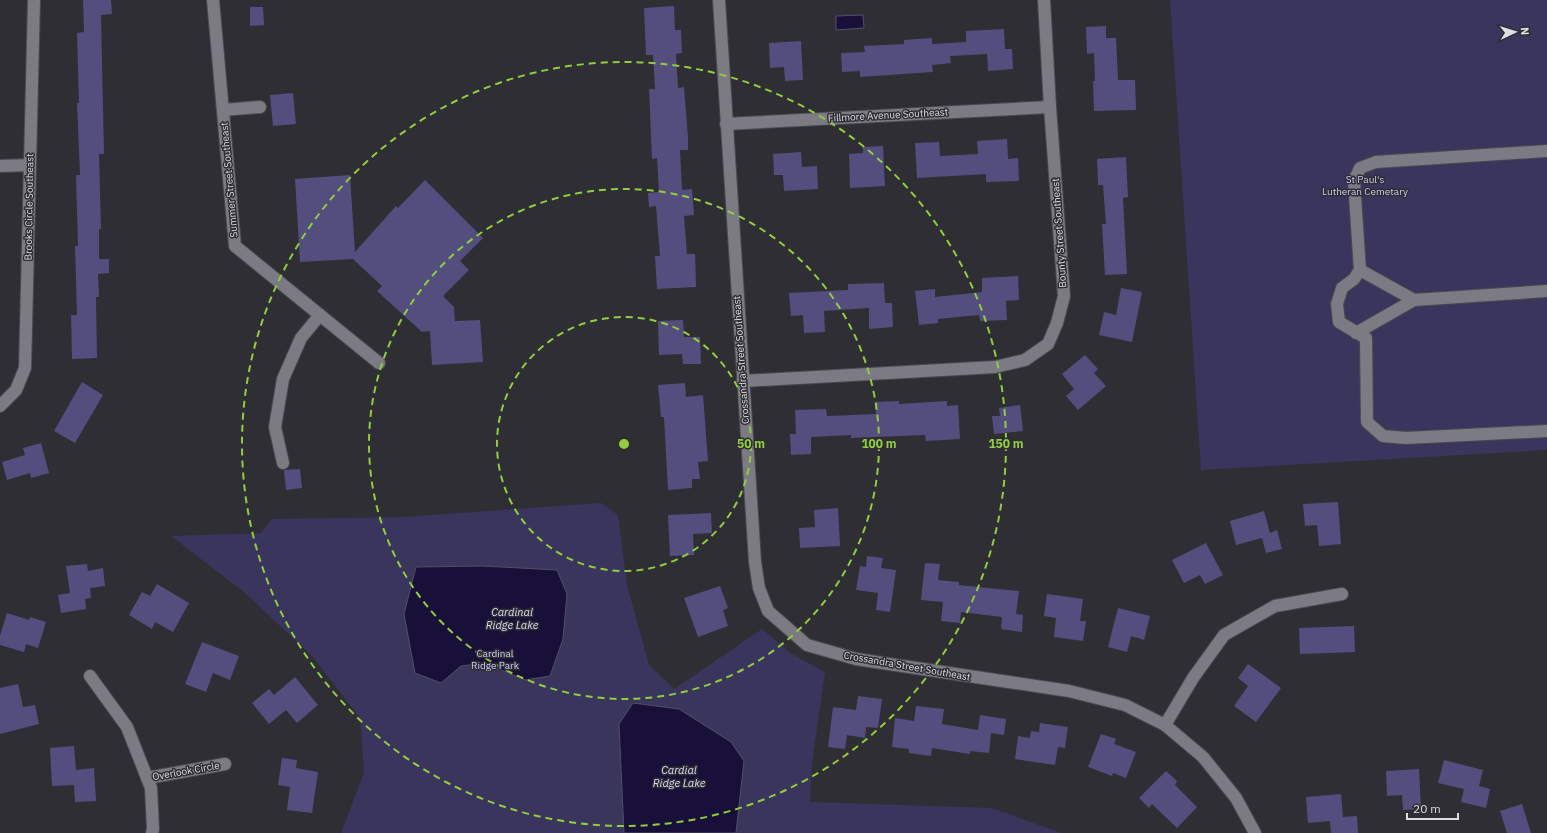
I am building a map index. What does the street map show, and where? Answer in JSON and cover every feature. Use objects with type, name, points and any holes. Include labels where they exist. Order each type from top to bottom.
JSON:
[{"type":"street","name":"Brooks Circle Southeast","points":[[0,406],[16,390],[25,368],[34,0]]},
{"type":"street","name":"Summer Street Southeast","points":[[213,0],[235,246],[379,363]]},
{"type":"street","name":"Crossandra Street Southeast","points":[[719,0],[755,562],[759,588],[768,611],[807,645],[856,659],[1069,691],[1125,705],[1165,725],[1203,757],[1236,798],[1255,833]]},
{"type":"street","name":"Bounty Street Southeast","points":[[743,381],[995,367],[1025,360],[1048,344],[1057,323],[1064,296],[1050,107],[1044,0]]},
{"type":"street","points":[[223,110],[260,107]]},
{"type":"street","name":"Fillmore Avenue Southeast","points":[[726,124],[1050,107]]},
{"type":"street","points":[[1547,151],[1376,162],[1360,168],[1354,181],[1360,270],[1354,279],[1342,288],[1337,304],[1339,322],[1366,338],[1367,422],[1383,436],[1406,438],[1547,431]]},
{"type":"street","points":[[0,166],[30,165]]},
{"type":"street","points":[[1360,270],[1414,300]]},
{"type":"street","points":[[1356,333],[1414,300],[1547,291]]},
{"type":"street","points":[[283,462],[275,427],[283,379],[301,338],[320,315]]},
{"type":"street","points":[[1165,725],[1193,678],[1224,635],[1275,606],[1342,594]]},
{"type":"street","points":[[90,676],[127,727],[151,788],[152,833]]},
{"type":"street","name":"Overlook Circle","points":[[147,778],[225,764]]},
{"type":"green space","name":"St Paul's Lutheran Cemetary","points":[[1170,0],[1547,0],[1547,450],[1201,470]]},
{"type":"green space","name":"Cardinal Ridge Park","points":[[601,503],[618,515],[627,585],[649,665],[674,689],[762,629],[790,653],[825,672],[812,763],[810,802],[992,808],[1061,833],[341,833],[364,773],[360,718],[312,656],[244,592],[171,536],[261,533],[272,519],[403,517]]},
{"type":"water","points":[[863,15],[864,28],[836,30],[836,16]]},
{"type":"water","name":"Cardinal Ridge Lake","points":[[482,566],[557,570],[567,594],[563,639],[550,676],[525,680],[485,663],[461,666],[441,683],[415,673],[404,614],[416,567]]},
{"type":"water","name":"Cardial Ridge Lake","points":[[633,703],[679,709],[731,742],[744,761],[736,833],[624,833],[619,724]]},
{"type":"building","points":[[83,0],[111,0],[112,14],[101,15],[104,154],[99,154],[101,229],[99,229],[99,259],[109,259],[109,273],[98,274],[99,297],[96,297],[97,358],[72,359],[71,315],[77,315],[75,246],[78,246],[76,175],[80,175],[77,103],[79,103],[77,33],[84,32]]},
{"type":"building","points":[[674,6],[675,30],[681,30],[682,53],[676,54],[678,88],[684,87],[688,138],[688,150],[680,150],[682,190],[692,189],[694,215],[684,216],[687,254],[695,254],[696,287],[657,289],[655,256],[660,256],[656,206],[649,207],[648,193],[659,192],[657,158],[652,159],[649,89],[655,89],[653,55],[646,55],[644,8]]},
{"type":"building","points":[[250,7],[263,7],[264,25],[250,26]]},
{"type":"building","points":[[1106,26],[1106,38],[1116,38],[1118,80],[1135,80],[1136,110],[1094,111],[1094,53],[1087,54],[1086,27]]},
{"type":"building","points":[[1004,29],[1005,49],[1012,49],[1013,69],[988,71],[987,54],[950,56],[951,63],[932,65],[933,72],[860,77],[860,71],[842,72],[841,53],[865,52],[864,46],[904,44],[904,40],[932,38],[932,44],[966,42],[966,31]]},
{"type":"building","points":[[801,41],[803,80],[785,81],[784,67],[770,68],[769,43]]},
{"type":"building","points":[[293,93],[296,124],[273,126],[270,95]]},
{"type":"building","points":[[1007,139],[1008,159],[1018,158],[1019,181],[986,182],[986,174],[917,178],[915,143],[939,142],[940,156],[978,154],[977,141]]},
{"type":"building","points":[[883,146],[885,186],[850,188],[849,154],[863,153],[863,147]]},
{"type":"building","points":[[801,152],[802,167],[817,166],[818,189],[784,191],[783,175],[774,175],[773,154]]},
{"type":"building","points":[[1126,157],[1128,197],[1123,198],[1127,274],[1105,275],[1102,224],[1106,224],[1103,185],[1098,185],[1097,159]]},
{"type":"building","points":[[350,175],[355,252],[396,206],[398,208],[425,180],[483,238],[460,261],[469,270],[443,296],[454,307],[455,321],[480,320],[483,362],[432,365],[430,331],[422,332],[377,291],[382,286],[353,259],[300,262],[295,179]]},
{"type":"building","points":[[1018,276],[1019,300],[1006,301],[1007,320],[980,321],[979,315],[938,319],[938,323],[919,325],[915,291],[935,289],[935,297],[982,292],[982,278]]},
{"type":"building","points":[[884,283],[885,303],[892,303],[893,327],[869,329],[869,308],[824,311],[825,332],[804,333],[803,315],[791,316],[789,293],[848,290],[848,284]]},
{"type":"building","points":[[1121,288],[1142,292],[1132,342],[1099,335],[1104,312],[1116,315]]},
{"type":"building","points":[[683,320],[684,337],[700,337],[701,364],[683,364],[682,354],[659,355],[658,321]]},
{"type":"building","points":[[1085,355],[1098,369],[1094,373],[1106,386],[1078,410],[1066,396],[1074,389],[1062,374]]},
{"type":"building","points":[[82,382],[103,395],[75,443],[54,431]]},
{"type":"building","points":[[685,383],[686,397],[703,395],[708,461],[698,462],[700,479],[692,479],[692,488],[668,490],[664,417],[661,417],[658,385]]},
{"type":"building","points":[[899,401],[899,404],[947,401],[947,406],[958,405],[960,439],[926,441],[925,435],[851,438],[851,435],[811,437],[811,454],[791,455],[790,434],[796,434],[795,410],[826,409],[827,416],[876,414],[875,402]]},
{"type":"building","points":[[1020,405],[1023,431],[994,434],[992,416],[1000,416],[999,408]]},
{"type":"building","points":[[41,443],[49,473],[31,478],[30,473],[7,480],[2,462],[25,455],[23,448]]},
{"type":"building","points":[[300,469],[302,488],[286,490],[284,470]]},
{"type":"building","points":[[1338,502],[1341,544],[1319,546],[1317,525],[1305,526],[1303,504]]},
{"type":"building","points":[[838,508],[840,546],[800,548],[799,528],[815,527],[814,510]]},
{"type":"building","points":[[1264,511],[1270,533],[1277,530],[1282,549],[1266,553],[1262,538],[1236,545],[1230,521]]},
{"type":"building","points":[[711,513],[712,533],[693,534],[694,555],[670,556],[668,515]]},
{"type":"building","points":[[1206,543],[1223,575],[1205,584],[1200,575],[1184,583],[1172,560]]},
{"type":"building","points":[[867,556],[883,558],[881,568],[896,570],[890,612],[876,610],[878,593],[856,590],[860,566],[866,567]]},
{"type":"building","points":[[925,563],[940,564],[938,580],[959,582],[959,585],[1019,591],[1016,614],[1023,615],[1022,632],[1001,629],[1002,617],[961,612],[960,623],[941,621],[943,602],[921,600]]},
{"type":"building","points":[[87,564],[88,571],[103,568],[105,586],[90,588],[91,598],[85,599],[86,609],[61,613],[58,595],[70,593],[66,566]]},
{"type":"building","points":[[157,584],[189,603],[173,632],[155,622],[152,629],[129,615],[142,592],[150,596]]},
{"type":"building","points":[[720,586],[728,608],[723,610],[728,626],[698,637],[684,598]]},
{"type":"building","points":[[1047,594],[1083,599],[1080,621],[1086,621],[1083,641],[1054,637],[1056,618],[1044,616]]},
{"type":"building","points":[[1118,608],[1150,616],[1144,640],[1131,636],[1127,652],[1108,647]]},
{"type":"building","points":[[7,613],[29,620],[30,617],[46,622],[38,648],[26,644],[24,652],[0,645],[0,636]]},
{"type":"building","points":[[1354,626],[1355,652],[1300,654],[1299,628]]},
{"type":"building","points":[[202,642],[239,656],[230,680],[213,673],[206,692],[185,684]]},
{"type":"building","points":[[1248,664],[1281,688],[1256,722],[1234,706],[1248,686],[1238,678]]},
{"type":"building","points":[[295,677],[318,705],[297,723],[286,710],[269,724],[252,703],[269,689],[274,695]]},
{"type":"building","points":[[18,684],[23,707],[35,705],[39,724],[0,734],[0,688]]},
{"type":"building","points":[[858,696],[882,699],[878,728],[866,727],[865,738],[847,735],[845,749],[828,747],[833,707],[856,710]]},
{"type":"building","points":[[916,706],[944,709],[942,724],[978,730],[980,715],[1006,719],[1004,735],[991,733],[989,753],[970,751],[970,754],[932,748],[931,756],[909,753],[909,749],[892,747],[895,718],[914,721]]},
{"type":"building","points":[[1040,723],[1068,727],[1065,748],[1058,747],[1055,765],[1015,759],[1018,736],[1030,738],[1031,731],[1039,732]]},
{"type":"building","points":[[1101,734],[1116,739],[1114,744],[1136,752],[1126,778],[1113,773],[1112,776],[1088,767]]},
{"type":"building","points":[[74,746],[76,770],[94,768],[96,801],[75,802],[74,785],[52,786],[50,748]]},
{"type":"building","points":[[282,758],[297,760],[296,768],[318,772],[312,813],[287,810],[290,787],[278,785]]},
{"type":"building","points":[[1444,760],[1483,770],[1479,786],[1490,789],[1486,808],[1461,802],[1464,789],[1438,783]]},
{"type":"building","points":[[1419,769],[1421,809],[1403,810],[1402,795],[1387,796],[1386,771]]},
{"type":"building","points":[[1166,771],[1177,781],[1175,785],[1197,807],[1177,828],[1152,804],[1149,808],[1139,798]]},
{"type":"building","points":[[1341,794],[1343,817],[1357,816],[1358,833],[1331,833],[1330,821],[1308,823],[1306,797]]},
{"type":"building","points":[[1522,804],[1531,833],[1507,833],[1500,811]]}]
